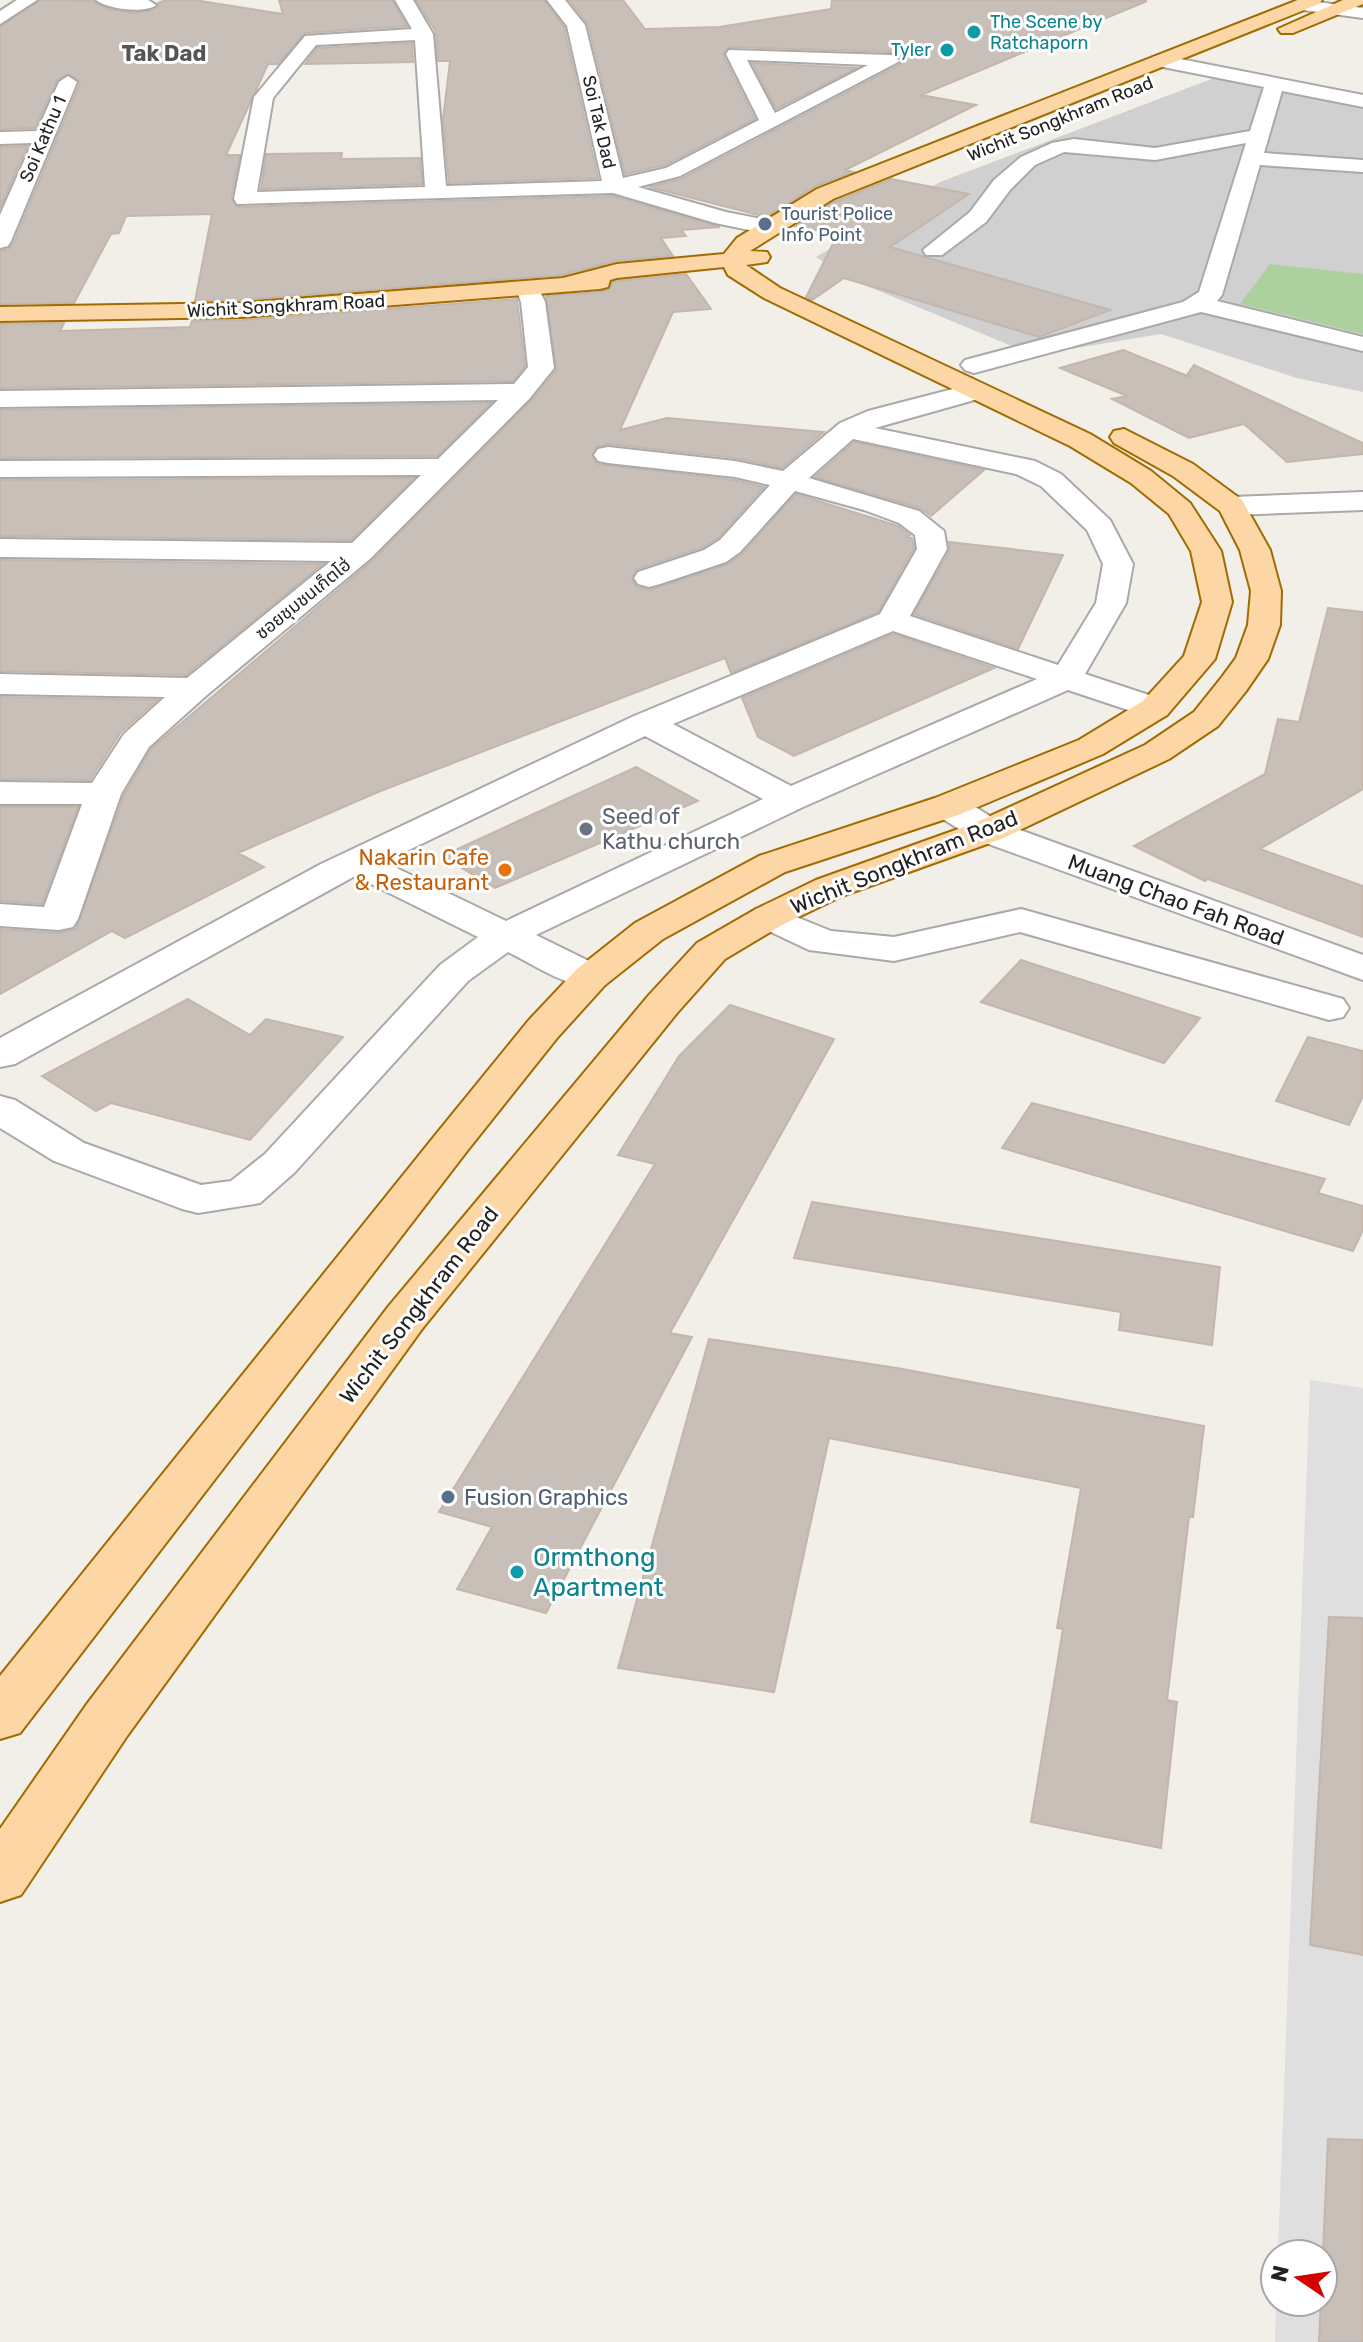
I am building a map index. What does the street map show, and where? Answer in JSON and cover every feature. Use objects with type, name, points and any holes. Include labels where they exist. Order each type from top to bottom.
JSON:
[{"type":"main road","name":"Wichit Songkhram Road","points":[[851,206],[863,198],[1358,0]]},
{"type":"main road","name":"Wichit Songkhram Road","points":[[734,264],[745,243],[825,194],[1307,3]]},
{"type":"main road","name":"Wichit Songkhram Road","points":[[0,314],[242,310],[572,282],[628,282],[775,257],[802,285],[975,378],[1141,477],[1180,509],[1206,551],[1217,602],[1199,659],[1155,708],[1091,747],[948,806],[772,864],[649,931],[591,977],[543,1029],[452,1142],[2,1712]]},
{"type":"main road","name":"Wichit Songkhram Road","points":[[0,1877],[107,1720],[405,1318],[672,993],[711,951],[769,917],[829,888],[988,831],[1157,752],[1206,719],[1252,659],[1264,625],[1266,591],[1255,550],[1232,506],[1183,470],[1117,433],[975,378],[772,293],[734,264]]},
{"type":"street","points":[[0,19],[28,0]]},
{"type":"street","points":[[105,0],[147,5]]},
{"type":"street","points":[[404,0],[424,34],[436,191]]},
{"type":"street","name":"Soi Tak Dad","points":[[556,0],[576,25],[614,187],[723,218],[769,227]]},
{"type":"street","points":[[1307,3],[1363,13]]},
{"type":"street","points":[[424,34],[311,40],[264,97],[245,199],[614,187],[673,172],[891,61],[735,54],[769,121]]},
{"type":"street","points":[[1160,61],[1363,101]]},
{"type":"street","name":"Soi Kathu 1","points":[[0,241],[68,82]]},
{"type":"street","points":[[649,578],[715,556],[730,546],[789,481],[848,430],[975,378],[1198,304],[1210,295],[1275,83]]},
{"type":"street","points":[[0,138],[44,137]]},
{"type":"street","points":[[934,250],[978,217],[1002,185],[1028,161],[1059,147],[1074,145],[1155,154],[1255,147],[1357,166],[1359,141]]},
{"type":"street","name":"ซอยชุมชนเก็ตโฮ่","points":[[0,915],[59,919],[103,794],[136,741],[195,688],[360,552],[521,392],[541,368],[533,302],[528,288]]},
{"type":"street","points":[[1198,304],[1363,344]]},
{"type":"street","points":[[0,399],[521,392]]},
{"type":"street","points":[[0,1109],[69,1152],[198,1199],[244,1193],[280,1163],[454,973],[506,935],[790,799],[1065,679],[1111,603],[1118,564],[1100,526],[1051,480],[1025,467],[848,430]]},
{"type":"street","points":[[0,1055],[218,933],[355,862],[646,723],[892,620],[932,549],[929,531],[909,517],[874,504],[735,469],[608,455]]},
{"type":"street","points":[[0,469],[446,467]]},
{"type":"street","points":[[1232,506],[1363,501]]},
{"type":"street","points":[[0,548],[360,552]]},
{"type":"street","points":[[892,620],[1155,708]]},
{"type":"street","points":[[0,684],[195,688]]},
{"type":"street","points":[[646,723],[790,799]]},
{"type":"street","points":[[0,793],[103,794]]},
{"type":"street","name":"Muang Chao Fah Road","points":[[948,806],[988,831],[1363,968]]},
{"type":"street","points":[[355,862],[591,977]]},
{"type":"street","points":[[769,917],[823,942],[894,949],[1021,920],[1329,1008]]},
{"type":"shaded area","points":[[1235,70],[1363,93],[1363,392],[1297,378],[1161,334],[1034,355],[850,279],[816,257],[940,182]]},
{"type":"shaded area","points":[[1310,1380],[1363,1388],[1363,2342],[1275,2342],[1276,2318],[1339,2318],[1339,2238],[1279,2238]]},
{"type":"green space","points":[[1270,264],[1363,274],[1363,334],[1240,304]]},
{"type":"building","points":[[40,0],[93,1],[108,9],[135,13],[152,10],[166,0],[194,0],[283,14],[279,0],[392,0],[407,26],[305,33],[278,64],[268,64],[226,155],[240,155],[231,198],[237,207],[613,196],[720,227],[681,230],[686,236],[661,238],[673,256],[616,261],[562,275],[195,301],[212,214],[126,216],[119,233],[111,234],[74,303],[0,304],[0,251],[9,249],[14,242],[80,83],[70,74],[57,80],[35,128],[0,129],[0,27]]},
{"type":"building","points":[[416,0],[544,0],[564,27],[598,178],[449,183],[443,119],[450,61],[438,61],[436,32]]},
{"type":"building","points":[[569,0],[623,0],[645,29],[719,27],[831,9],[832,0],[1147,1],[921,95],[976,105],[845,170],[853,172],[816,186],[766,217],[649,187],[681,179],[901,64],[902,58],[891,52],[729,47],[723,55],[755,119],[665,165],[625,174],[588,24]]},
{"type":"building","points":[[412,43],[413,62],[305,64],[317,48]]},
{"type":"building","points":[[752,63],[857,68],[776,109]]},
{"type":"building","points":[[27,146],[0,208],[0,147]]},
{"type":"building","points":[[342,153],[341,159],[420,158],[422,184],[261,189],[266,154]]},
{"type":"building","points":[[891,179],[969,194],[890,247],[1110,310],[1039,337],[844,278],[812,300],[806,297],[838,234],[795,226],[834,202]]},
{"type":"building","points":[[686,274],[711,309],[673,312],[620,430],[667,418],[824,432],[782,468],[736,458],[608,444],[596,447],[592,457],[597,464],[734,480],[764,487],[718,538],[703,547],[637,569],[632,580],[637,587],[650,590],[728,564],[742,554],[796,494],[898,526],[910,535],[907,537],[912,538],[914,548],[878,612],[731,673],[725,658],[378,792],[238,853],[264,867],[125,938],[112,931],[0,994],[0,929],[59,933],[76,929],[124,795],[151,749],[373,560],[532,400],[556,370],[546,296],[600,292],[609,290],[612,282]]},
{"type":"building","points":[[517,299],[525,366],[513,381],[0,388],[0,324],[64,323],[60,331],[190,327],[192,321]]},
{"type":"building","points":[[1123,350],[1190,377],[1187,375],[1194,365],[1363,443],[1363,454],[1287,462],[1244,424],[1189,438],[1112,399],[1127,396],[1060,368]]},
{"type":"building","points":[[491,403],[437,456],[0,458],[0,410]]},
{"type":"building","points":[[854,442],[984,470],[931,516],[920,508],[815,477]]},
{"type":"building","points":[[414,478],[351,540],[0,536],[0,480]]},
{"type":"building","points":[[949,542],[1063,555],[1018,649],[914,614],[950,550]]},
{"type":"building","points":[[0,560],[323,564],[186,675],[0,671]]},
{"type":"building","points":[[1328,608],[1363,612],[1363,789],[1260,849],[1363,886],[1363,937],[1208,879],[1205,881],[1134,846],[1265,774],[1278,719],[1299,722]]},
{"type":"building","points":[[893,634],[994,668],[794,756],[758,737],[742,698]]},
{"type":"building","points":[[0,697],[157,700],[121,732],[90,780],[0,779]]},
{"type":"building","points":[[636,767],[698,801],[495,888],[442,856]]},
{"type":"building","points":[[0,807],[78,807],[42,904],[0,901]]},
{"type":"building","points":[[1021,960],[1200,1018],[1164,1063],[981,1002]]},
{"type":"building","points":[[188,999],[250,1035],[266,1019],[343,1037],[250,1140],[111,1103],[96,1111],[42,1076]]},
{"type":"building","points":[[730,1005],[834,1039],[670,1333],[692,1337],[546,1613],[457,1589],[492,1527],[439,1512],[655,1164],[618,1155],[679,1056]]},
{"type":"building","points":[[1308,1037],[1363,1051],[1363,1096],[1349,1125],[1276,1101]]},
{"type":"building","points":[[1032,1103],[1325,1179],[1318,1193],[1363,1206],[1363,1230],[1353,1251],[1002,1148]]},
{"type":"building","points":[[812,1202],[1220,1267],[1212,1345],[1119,1330],[1121,1312],[794,1258]]},
{"type":"building","points":[[709,1339],[897,1368],[1204,1426],[1193,1517],[1189,1517],[1167,1700],[1177,1702],[1161,1848],[1031,1822],[1063,1629],[1057,1628],[1081,1488],[829,1438],[774,1692],[618,1668]]},
{"type":"building","points":[[1329,1617],[1363,1618],[1363,1955],[1310,1945]]},
{"type":"building","points":[[1328,2139],[1363,2140],[1363,2342],[1319,2342],[1320,2318],[1339,2318],[1339,2238],[1324,2238]]},
{"type":"place","name":"The Scene by Ratchaporn","points":[[974,32]]},
{"type":"place","name":"Tyler","points":[[947,50]]},
{"type":"place","name":"Tourist Police Info Point","points":[[765,224]]},
{"type":"place","name":"Seed of Kathu church","points":[[586,829]]},
{"type":"place","name":"Nakarin Cafe & Restaurant","points":[[505,870]]},
{"type":"place","name":"Fusion Graphics","points":[[448,1497]]},
{"type":"place","name":"Ormthong Apartment","points":[[517,1572]]},
{"type":"district","name":"Tak Dad","points":[[164,53]]}]
